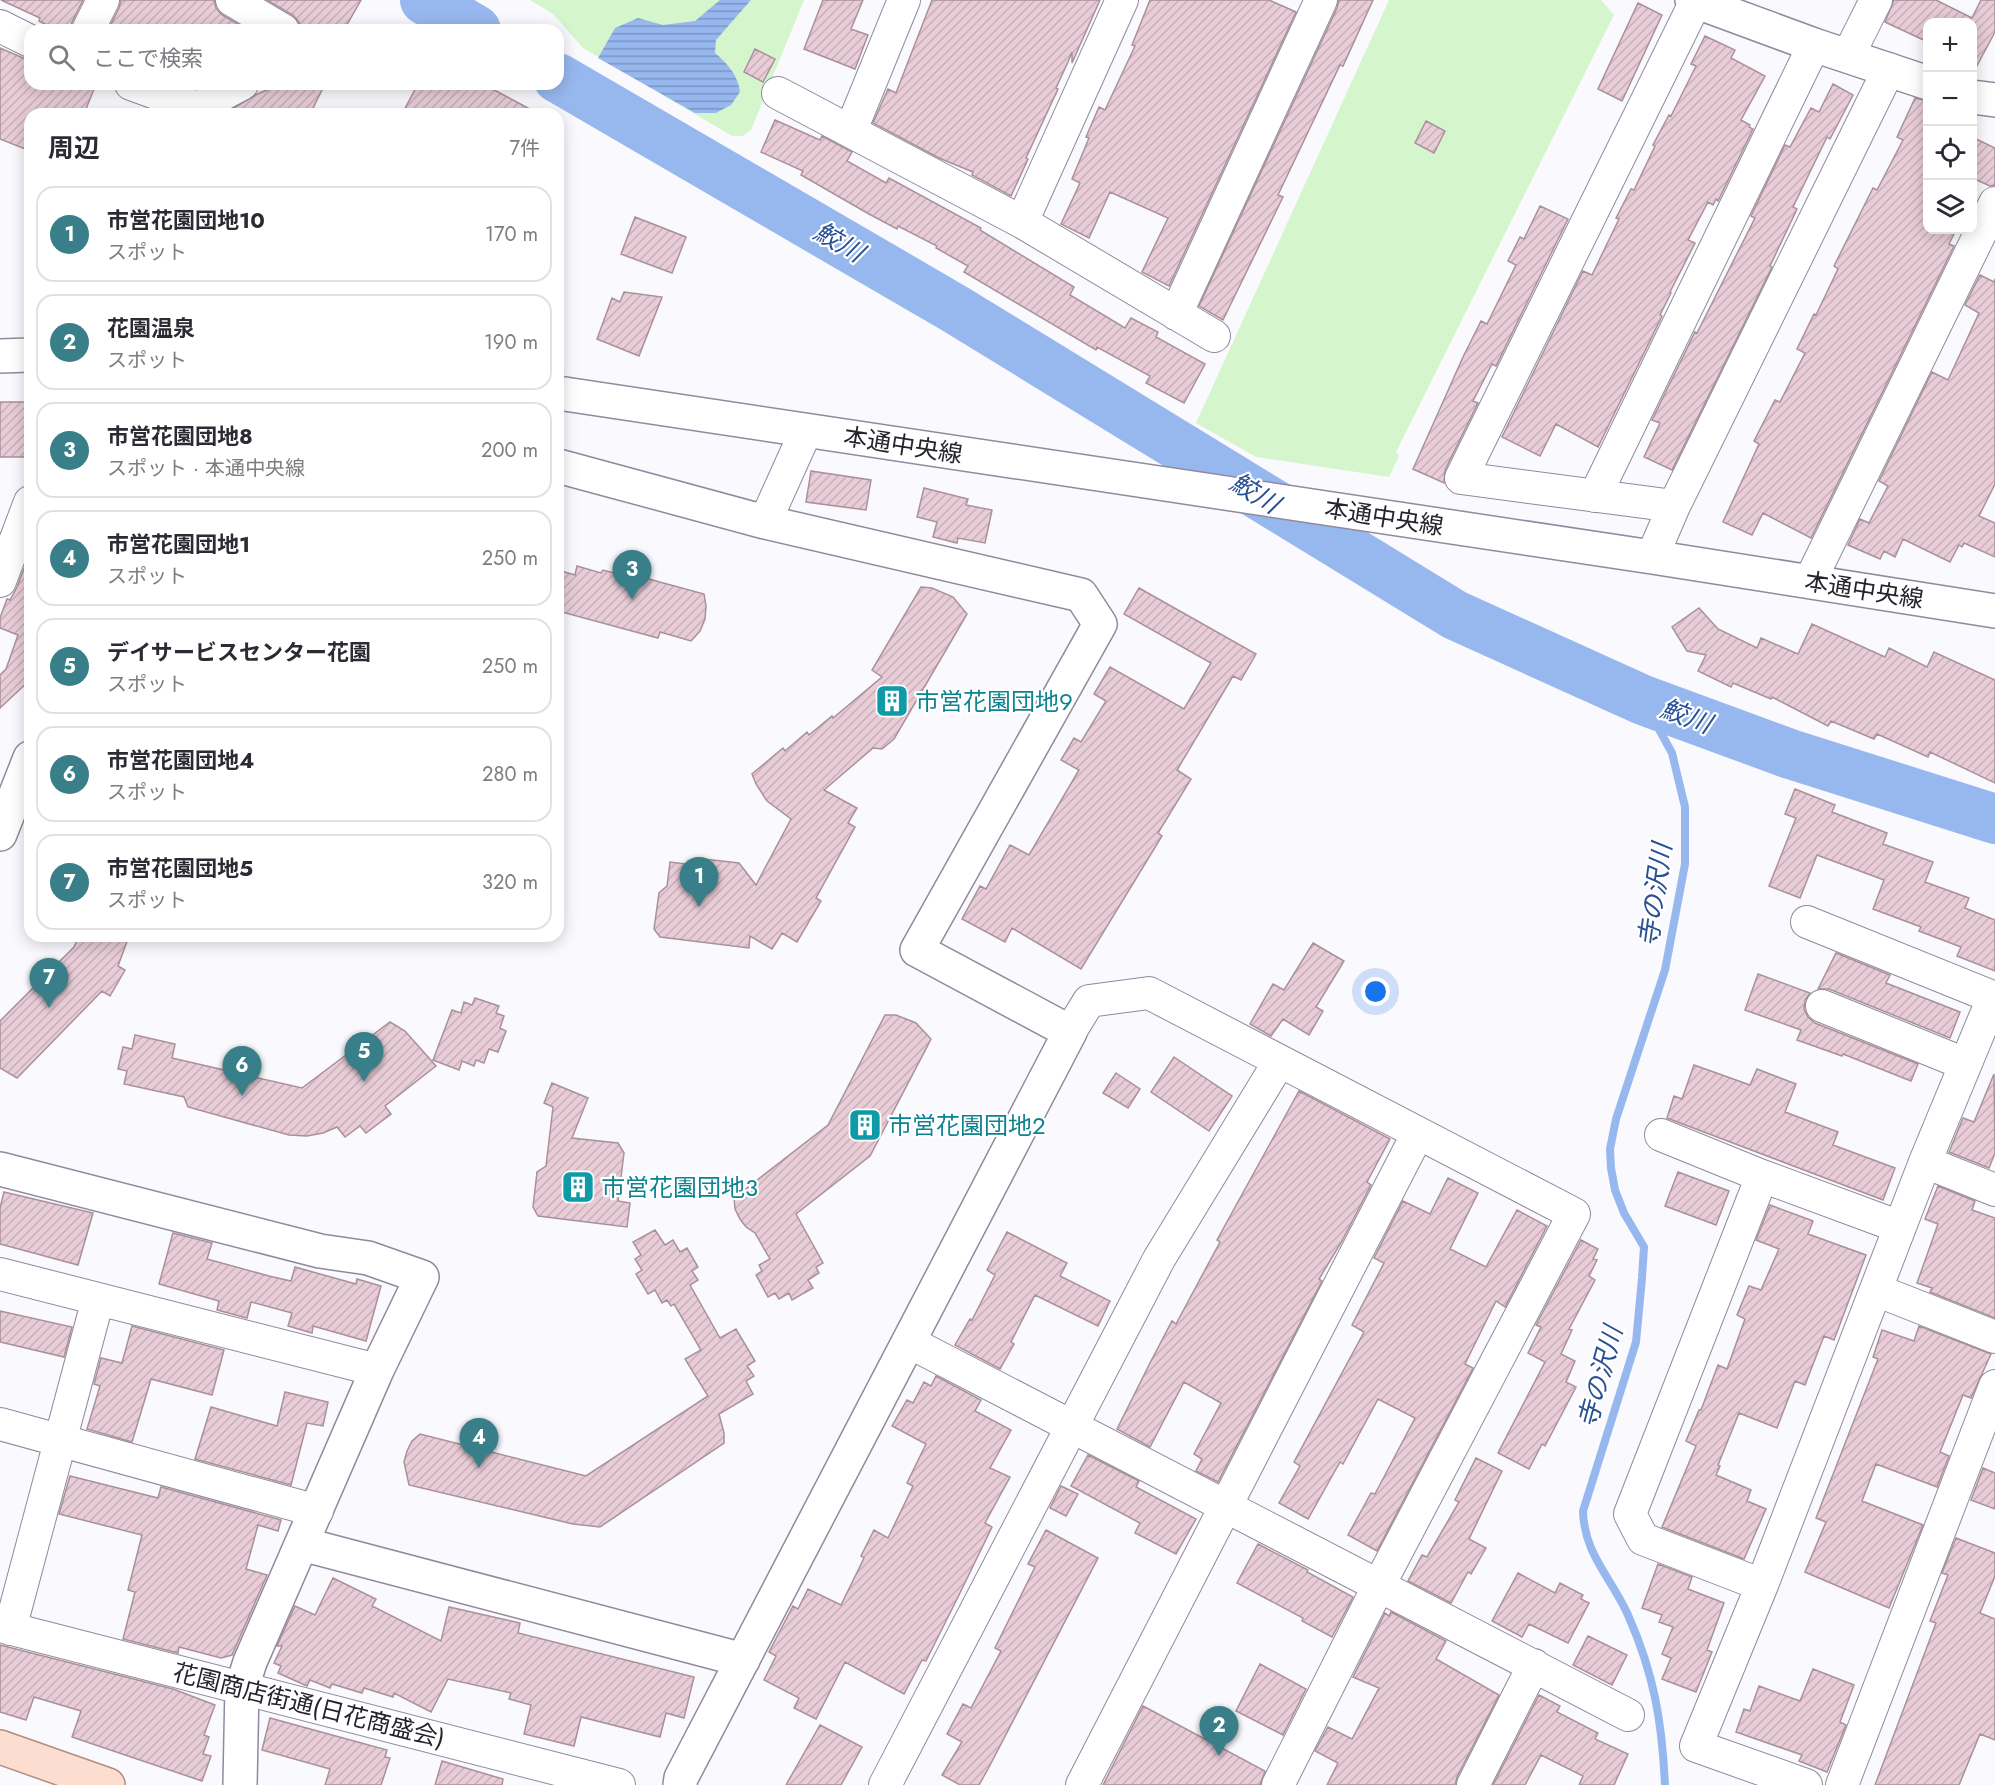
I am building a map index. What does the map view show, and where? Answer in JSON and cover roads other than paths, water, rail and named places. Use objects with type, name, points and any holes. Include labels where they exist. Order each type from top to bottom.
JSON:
[{"type":"main road","points":[[0,1747],[108,1785]]},
{"type":"street","points":[[91,24],[103,0]]},
{"type":"street","points":[[232,0],[273,24]]},
{"type":"street","points":[[851,130],[904,0]]},
{"type":"street","points":[[1022,222],[1122,0]]},
{"type":"street","points":[[1176,314],[1321,0]]},
{"type":"street","points":[[1848,56],[1876,0]]},
{"type":"street","points":[[1674,506],[1461,478],[1704,2],[1814,45],[1923,80]]},
{"type":"street","points":[[0,26],[24,38]]},
{"type":"street","points":[[1594,496],[1814,45]]},
{"type":"street","points":[[1640,555],[1674,506],[1889,69]]},
{"type":"street","points":[[148,90],[197,108],[231,90]]},
{"type":"street","points":[[778,93],[1022,222],[1214,336]]},
{"type":"street","points":[[1977,98],[1995,100]]},
{"type":"street","points":[[1810,581],[1995,203]]},
{"type":"street","points":[[0,356],[24,356]]},
{"type":"street","name":"本通中央線","points":[[564,394],[1640,555],[1995,611]]},
{"type":"street","points":[[765,522],[814,432]]},
{"type":"street","points":[[564,468],[765,522],[1081,595],[1100,624],[916,950],[1070,1032]]},
{"type":"street","points":[[0,581],[24,518]]},
{"type":"street","points":[[0,834],[24,773]]},
{"type":"street","points":[[1806,1785],[1766,1778],[1696,1746],[1762,1585],[1925,1162],[1994,998],[1807,922]]},
{"type":"street","points":[[680,1785],[681,1778],[1070,1032],[1089,1001],[1149,993],[1574,1214],[1379,1586],[1278,1785]]},
{"type":"street","points":[[1822,1006],[1965,1064]]},
{"type":"street","points":[[885,1785],[1159,1259],[1279,1062]]},
{"type":"street","points":[[1082,1785],[1418,1133]]},
{"type":"street","points":[[1661,1134],[1762,1176],[1900,1227]]},
{"type":"street","points":[[1925,1162],[1995,1190]]},
{"type":"street","points":[[0,1169],[320,1251],[368,1258],[422,1276],[376,1370],[250,1662],[242,1687],[240,1785]]},
{"type":"street","points":[[1762,1176],[1630,1514],[1643,1539],[1762,1585]]},
{"type":"street","points":[[0,1274],[376,1370]]},
{"type":"street","points":[[1876,1290],[1995,1337]]},
{"type":"street","points":[[5,1627],[60,1440],[98,1299]]},
{"type":"street","points":[[909,1342],[1628,1715]]},
{"type":"street","points":[[1842,1785],[1995,1386]]},
{"type":"street","points":[[0,1424],[317,1510]]},
{"type":"street","points":[[302,1544],[743,1660]]},
{"type":"street","name":"花園商店街通(日花商盛会)","points":[[5,1627],[619,1785]]},
{"type":"street","points":[[1473,1785],[1534,1665]]},
{"type":"water","points":[[720,0],[751,0],[716,40],[715,53],[731,70],[740,92],[731,105],[716,113],[695,113],[598,58],[615,28],[638,18],[663,25],[695,21]]},
{"type":"waterway","name":"鮫川","points":[[425,0],[466,24]]},
{"type":"waterway","name":"鮫川","points":[[564,81],[955,309],[1455,615],[1643,700],[1790,754],[1995,819]]},
{"type":"waterway","name":"寺の沢川","points":[[1643,700],[1672,753],[1685,807],[1685,864],[1665,970],[1616,1119],[1610,1149],[1615,1190],[1624,1213],[1644,1247],[1642,1278],[1636,1342],[1583,1511],[1588,1540],[1593,1553],[1628,1615],[1644,1657],[1659,1719],[1665,1785]]},
{"type":"place","name":"市営花園団地8","points":[[632,600]]},
{"type":"place","name":"市営花園団地9","points":[[892,701]]},
{"type":"place","name":"市営花園団地10","points":[[699,907]]},
{"type":"place","name":"市営花園団地5","points":[[49,1008]]},
{"type":"place","name":"デイサービスセンター花園","points":[[364,1082]]},
{"type":"place","name":"市営花園団地4","points":[[242,1096]]},
{"type":"place","name":"市営花園団地2","points":[[865,1125]]},
{"type":"place","name":"市営花園団地3","points":[[578,1187]]},
{"type":"place","name":"市営花園団地1","points":[[479,1468]]},
{"type":"place","name":"花園温泉","points":[[1219,1756]]}]
